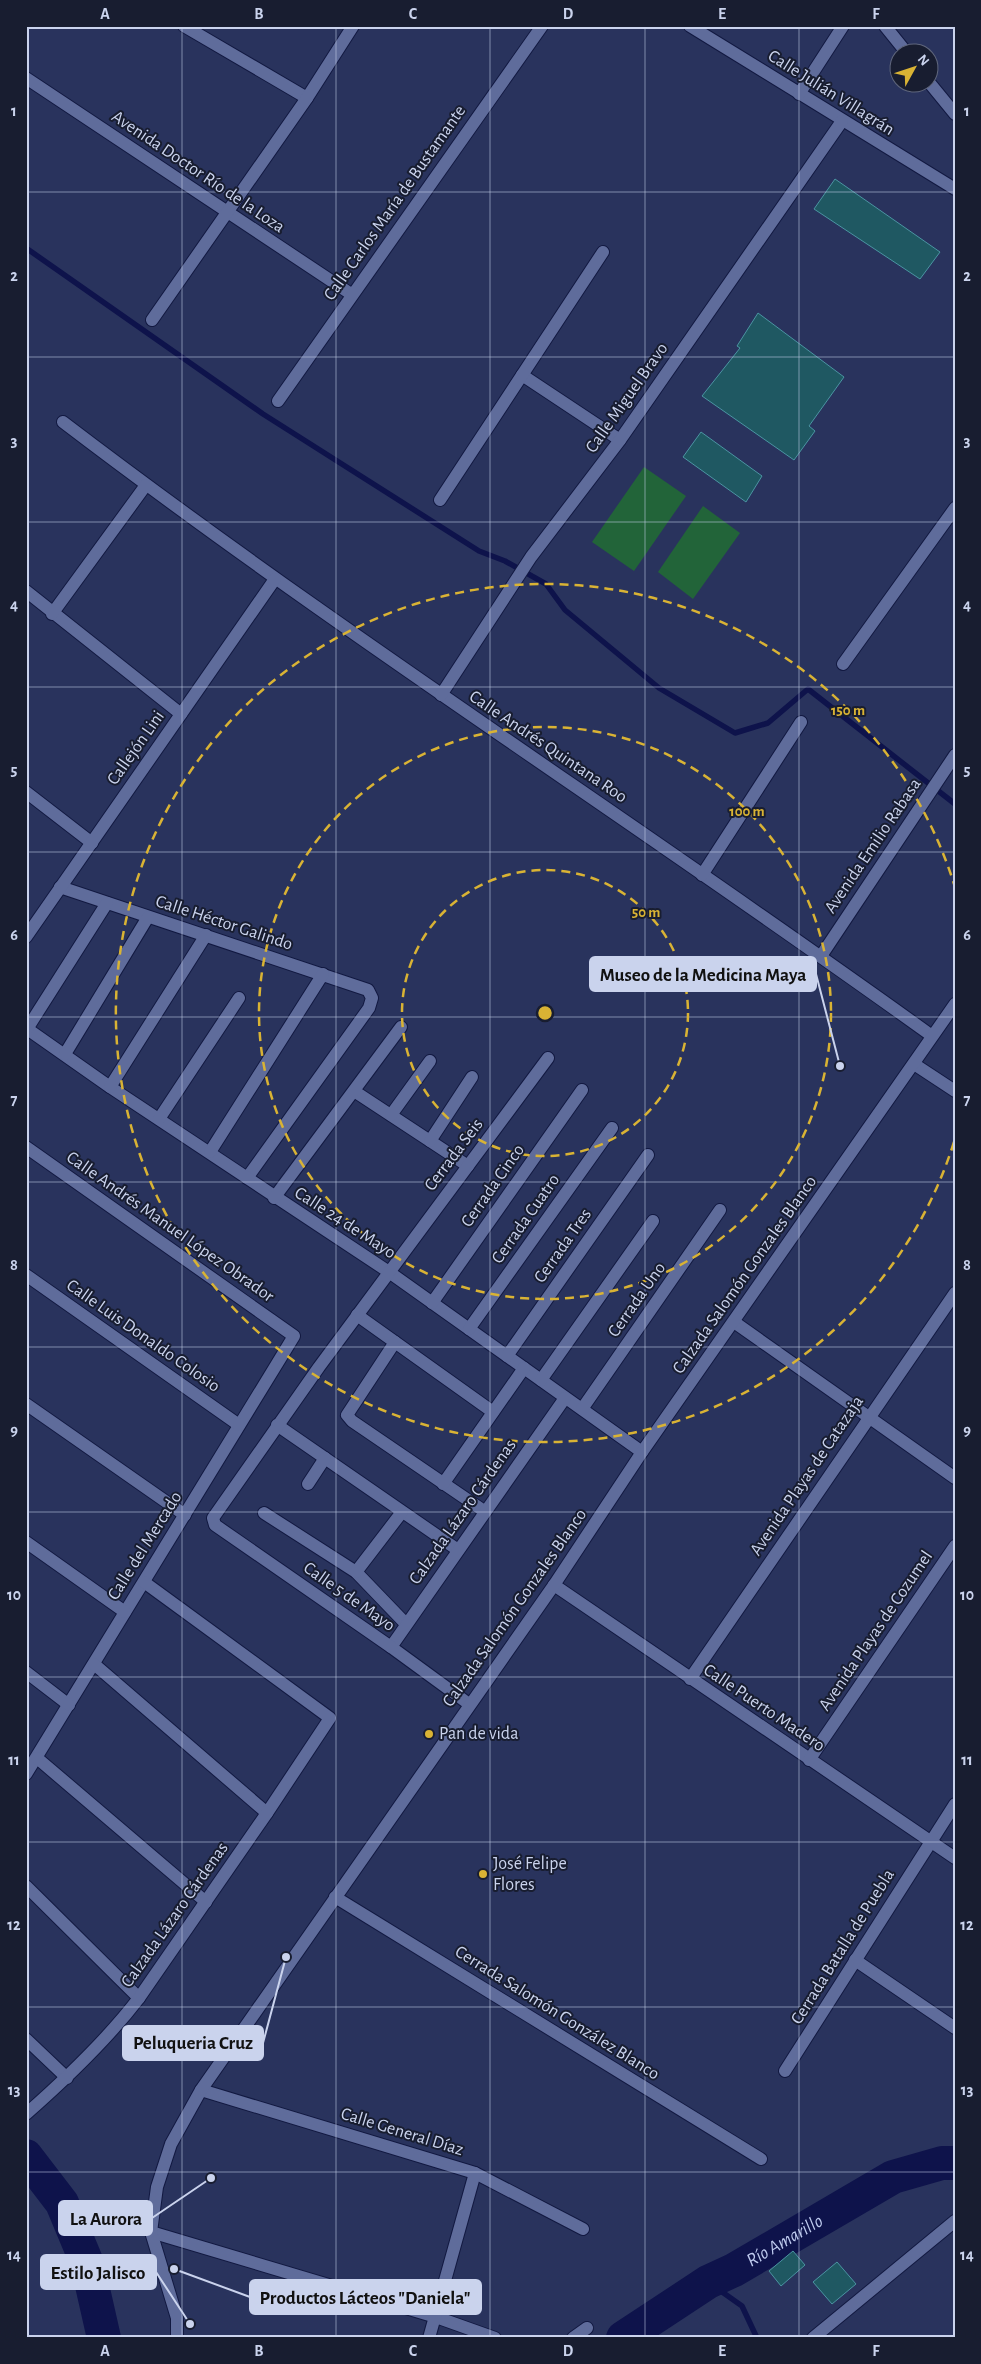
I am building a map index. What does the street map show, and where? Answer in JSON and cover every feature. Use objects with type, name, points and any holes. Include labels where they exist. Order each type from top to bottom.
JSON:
[{"type":"street","points":[[184,26],[307,98]]},
{"type":"street","points":[[152,320],[307,98],[353,26]]},
{"type":"street","name":"Calle Carlos María de Bustamante","points":[[278,400],[542,26]]},
{"type":"street","name":"Calle Julián Villagrán","points":[[690,26],[955,189]]},
{"type":"street","points":[[799,94],[844,26]]},
{"type":"street","points":[[885,26],[898,42]]},
{"type":"street","name":"Avenida Doctor Río de la Loza","points":[[26,78],[226,213],[351,294]]},
{"type":"street","points":[[937,92],[955,114]]},
{"type":"street","name":"Calle Miguel Bravo","points":[[441,695],[531,557],[620,440],[842,121]]},
{"type":"street","points":[[440,500],[603,252]]},
{"type":"street","points":[[522,375],[620,440]]},
{"type":"street","name":"Calle Andrés Quintana Roo","points":[[63,422],[275,579],[821,956],[932,1036]]},
{"type":"street","points":[[52,614],[146,485]]},
{"type":"street","points":[[843,664],[955,508]]},
{"type":"street","name":"Callejón Lini","points":[[26,937],[275,579]]},
{"type":"street","points":[[26,591],[52,614],[181,714]]},
{"type":"street","points":[[702,875],[801,722]]},
{"type":"street","name":"Avenida Emilio Rabasa","points":[[821,956],[955,755]]},
{"type":"street","points":[[26,792],[92,843]]},
{"type":"street","name":"Calle Héctor Galindo","points":[[60,887],[148,917],[206,934],[368,990],[372,998],[369,1008],[247,1178]]},
{"type":"street","points":[[27,1028],[107,903]]},
{"type":"street","points":[[65,1054],[148,917]]},
{"type":"street","points":[[110,1086],[206,934]]},
{"type":"street","points":[[210,1152],[323,974]]},
{"type":"street","points":[[159,1119],[239,998]]},
{"type":"street","name":"Calzada Salomón Gonzales Blanco","points":[[177,2338],[177,2318],[151,2232],[156,2187],[170,2144],[201,2090],[554,1585],[642,1452],[955,1004]]},
{"type":"street","points":[[274,1198],[401,1027]]},
{"type":"street","name":"Calle 24 de Mayo","points":[[27,1028],[210,1152],[274,1198],[388,1272],[642,1452]]},
{"type":"street","name":"Cerrada Seis","points":[[388,1272],[548,1058]]},
{"type":"street","points":[[391,1115],[430,1062]]},
{"type":"street","points":[[914,1064],[955,1091]]},
{"type":"street","points":[[430,1141],[472,1077]]},
{"type":"street","name":"Cerrada Cinco","points":[[432,1303],[582,1090]]},
{"type":"street","points":[[354,1091],[468,1166]]},
{"type":"street","name":"Cerrada Cuatro","points":[[469,1329],[612,1128]]},
{"type":"street","name":"Calle Andrés Manuel López Obrador","points":[[26,1147],[294,1336]]},
{"type":"street","name":"Cerrada Tres","points":[[507,1356],[648,1155]]},
{"type":"street","name":"Cerrada Uno","points":[[582,1409],[720,1210]]},
{"type":"street","points":[[542,1380],[653,1221]]},
{"type":"street","points":[[388,1272],[277,1425],[458,1550]]},
{"type":"street","name":"Calle Luis Donaldo Colosio","points":[[26,1275],[239,1425]]},
{"type":"street","name":"Avenida Playas de Catazaja","points":[[690,1679],[868,1417],[955,1293]]},
{"type":"street","points":[[357,1315],[493,1412]]},
{"type":"street","points":[[734,1322],[955,1478]]},
{"type":"street","name":"Calle del Mercado","points":[[26,1774],[294,1336]]},
{"type":"street","points":[[395,1342],[347,1415],[352,1421],[484,1511]]},
{"type":"street","points":[[443,1484],[524,1368]]},
{"type":"street","name":"Calzada Lázaro Cárdenas","points":[[391,1647],[484,1511],[565,1398]]},
{"type":"street","points":[[26,1404],[185,1514]]},
{"type":"street","name":"Calle 5 de Mayo","points":[[277,1425],[214,1518],[215,1525],[391,1647],[469,1704]]},
{"type":"street","points":[[308,1484],[325,1458]]},
{"type":"street","points":[[356,1572],[402,1512]]},
{"type":"street","points":[[264,1513],[356,1572],[406,1624]]},
{"type":"street","points":[[26,1542],[125,1612]]},
{"type":"street","name":"Avenida Playas de Cozumel","points":[[809,1760],[955,1546]]},
{"type":"street","name":"Calzada Lázaro Cárdenas","points":[[26,2114],[67,2078],[116,2027],[139,1998],[330,1718],[144,1582]]},
{"type":"street","name":"Calle Puerto Madero","points":[[554,1585],[955,1858]]},
{"type":"street","points":[[94,1664],[267,1813]]},
{"type":"street","points":[[26,1672],[69,1705]]},
{"type":"street","points":[[37,1758],[206,1902]]},
{"type":"street","name":"Cerrada Batalla de Puebla","points":[[785,2071],[955,1804]]},
{"type":"street","points":[[26,1886],[139,1998]]},
{"type":"street","name":"Cerrada Salomón González Blanco","points":[[335,1897],[761,2159]]},
{"type":"street","points":[[856,1960],[955,2028]]},
{"type":"street","points":[[26,2039],[67,2078]]},
{"type":"street","name":"Calle General Díaz","points":[[201,2090],[475,2173],[583,2229]]},
{"type":"street","points":[[429,2338],[475,2173]]},
{"type":"street","points":[[813,2338],[955,2221]]},
{"type":"street","points":[[151,2232],[436,2317],[494,2338]]},
{"type":"street","points":[[573,2338],[587,2328]]},
{"type":"green space","points":[[644,467],[686,496],[634,571],[592,542]]},
{"type":"green space","points":[[703,506],[740,533],[693,599],[658,572]]},
{"type":"building","points":[[835,179],[940,252],[920,279],[814,209]]},
{"type":"building","points":[[758,313],[844,377],[809,426],[815,431],[794,460],[702,396],[740,348],[737,346]]},
{"type":"building","points":[[701,432],[762,476],[746,502],[683,457]]},
{"type":"building","points":[[793,2251],[805,2265],[781,2286],[769,2271]]},
{"type":"building","points":[[837,2262],[856,2284],[832,2304],[813,2282]]},
{"type":"waterway","points":[[26,248],[263,414],[479,551],[505,561],[546,584],[565,610],[659,688],[735,733],[768,723],[808,689],[955,804]]},
{"type":"waterway","name":"Río Amarillo","points":[[26,2156],[62,2203],[87,2263],[104,2338]]},
{"type":"waterway","name":"Río Amarillo","points":[[623,2338],[708,2282],[734,2270],[893,2177],[942,2163],[955,2163]]},
{"type":"waterway","points":[[708,2282],[742,2306],[757,2338]]},
{"type":"place","name":"Museo de la Medicina Maya","points":[[840,1066]]},
{"type":"place","name":"Pan de vida","points":[[429,1734]]},
{"type":"place","name":"José Felipe Flores","points":[[483,1874]]},
{"type":"place","name":"Peluqueria Cruz","points":[[286,1957]]},
{"type":"place","name":"La Aurora","points":[[211,2178]]},
{"type":"place","name":"Productos Lácteos \"Daniela\"","points":[[174,2269]]},
{"type":"place","name":"Estilo Jalisco","points":[[190,2324]]}]
